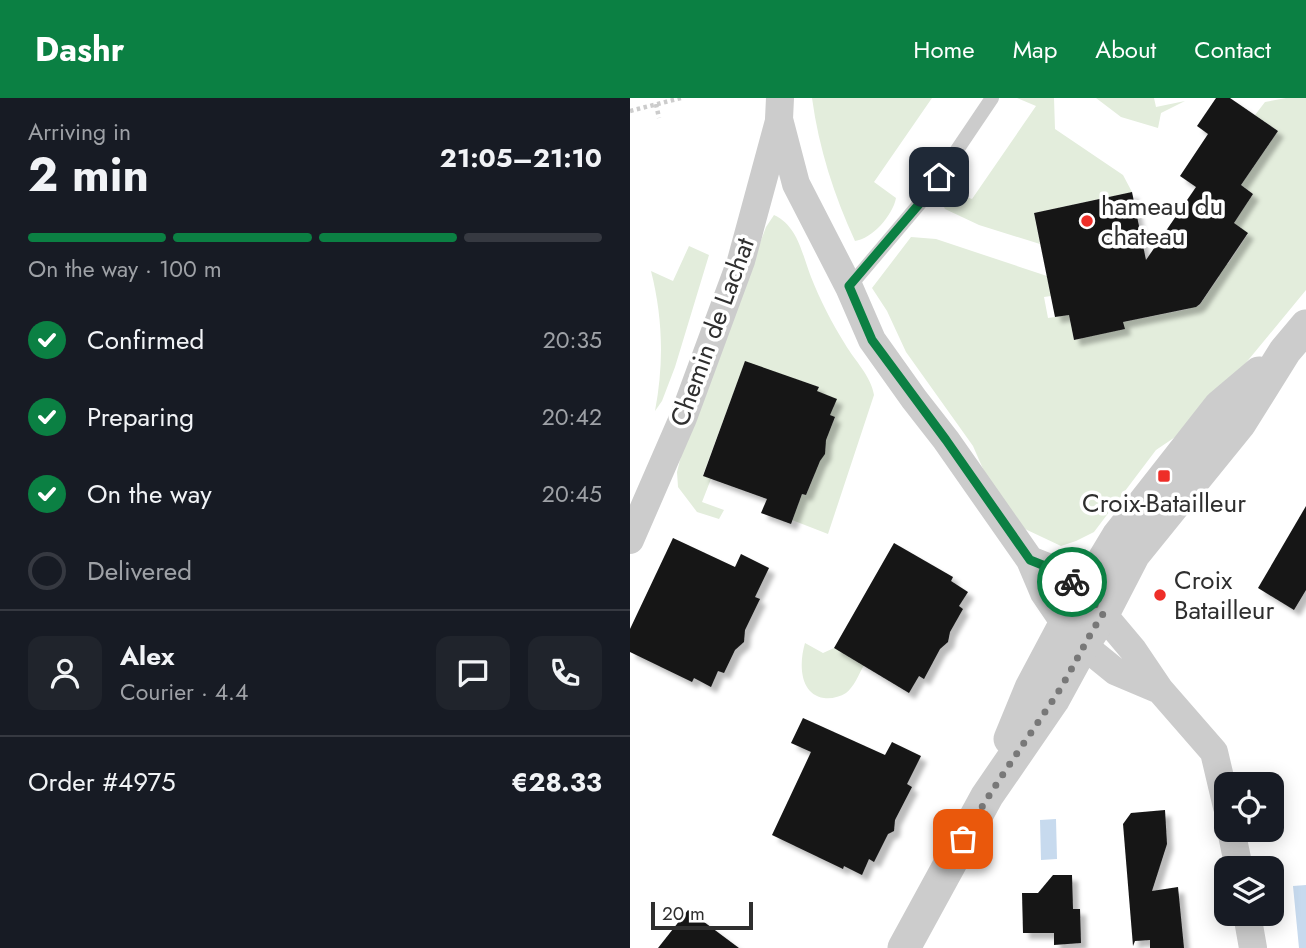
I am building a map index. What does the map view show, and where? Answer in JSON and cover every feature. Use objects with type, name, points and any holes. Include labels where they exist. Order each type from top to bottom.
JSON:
[{"type":"street","points":[[780,108],[796,184],[849,286],[872,340],[1030,560],[1044,593],[1074,634],[1115,671],[1160,690]]},
{"type":"street","name":"Chemin de Lachat","points":[[630,540],[683,418],[741,261],[780,108]]},
{"type":"street","points":[[904,948],[987,796],[1053,701],[1074,634],[1094,603],[1240,423],[1285,351],[1306,326]]},
{"type":"street","points":[[1030,560],[1060,572],[1094,603],[1133,650],[1160,690],[1214,752],[1219,772]]},
{"type":"street","points":[[1249,926],[1253,948]]},
{"type":"lane","points":[[849,286],[926,196],[992,98]]},
{"type":"path","points":[[630,111],[681,98]]},
{"type":"path","points":[[656,104],[659,118]]},
{"type":"green space","points":[[812,98],[932,98],[874,182],[896,198],[891,212],[881,225],[862,239],[855,241],[840,206],[823,154]]},
{"type":"green space","points":[[1017,98],[1054,98],[1055,129],[1123,175],[1132,192],[1034,213],[1040,244],[979,225],[945,209],[940,199],[950,191],[972,199],[1036,106]]},
{"type":"green space","points":[[1096,98],[1154,98],[1156,107],[1185,101],[1161,113],[1158,128],[1121,117]]},
{"type":"green space","points":[[1306,98],[1306,290],[1190,427],[1156,450],[1094,532],[1061,546],[1025,529],[1007,514],[994,494],[973,446],[906,352],[887,311],[872,288],[911,237],[936,239],[1047,276],[1051,296],[1044,297],[1048,318],[1069,315],[1074,340],[1124,329],[1123,322],[1189,309],[1188,299],[1199,306],[1219,277],[1208,269],[1216,258],[1228,264],[1248,234],[1234,223],[1253,194],[1241,185],[1278,131],[1255,115],[1265,102]]},
{"type":"green space","points":[[774,215],[794,233],[822,303],[866,375],[874,395],[828,534],[792,520],[802,494],[806,495],[814,476],[809,473],[825,454],[823,445],[835,418],[830,415],[817,391],[819,387],[745,362],[703,475],[711,479],[702,502],[724,510],[719,519],[697,512],[678,487],[677,472],[682,452],[766,227]]},
{"type":"green space","points":[[689,246],[709,255],[675,367],[662,401],[655,411],[661,341],[651,271],[673,281]]},
{"type":"green space","points":[[805,643],[823,653],[834,648],[864,665],[846,693],[827,698],[810,691],[805,684],[802,668]]},
{"type":"water","points":[[1056,819],[1057,859],[1041,860],[1040,820]]},
{"type":"water","points":[[1306,885],[1306,948],[1299,948],[1293,886]]},
{"type":"building","name":"hameau du chateau","points":[[1216,98],[1230,98],[1278,131],[1241,185],[1253,194],[1234,223],[1248,233],[1196,307],[1123,322],[1125,329],[1074,340],[1069,315],[1055,317],[1034,213],[1132,192],[1146,260],[1196,187],[1180,176],[1208,134],[1197,126]]},
{"type":"building","points":[[745,361],[819,387],[817,391],[837,399],[830,415],[835,417],[826,440],[825,454],[806,495],[802,494],[791,524],[761,513],[767,499],[703,476]]},
{"type":"building","points":[[1306,506],[1306,590],[1294,610],[1258,588]]},
{"type":"building","points":[[673,538],[735,567],[741,554],[769,568],[755,597],[760,599],[745,630],[744,642],[735,650],[724,673],[718,671],[711,687],[694,678],[692,682],[630,652],[630,629]]},
{"type":"building","points":[[894,543],[953,577],[951,581],[968,592],[959,606],[963,609],[950,632],[948,642],[940,649],[924,679],[919,676],[909,693],[834,648]]},
{"type":"building","points":[[803,718],[885,755],[892,742],[921,756],[907,784],[912,787],[895,820],[894,831],[888,834],[874,862],[869,859],[862,875],[844,866],[843,869],[772,835],[811,752],[791,743]]},
{"type":"building","points":[[1165,810],[1167,844],[1152,891],[1178,887],[1184,948],[1150,948],[1150,940],[1135,941],[1133,946],[1123,824],[1131,813]]},
{"type":"building","points":[[1053,875],[1072,875],[1073,909],[1080,909],[1081,943],[1054,945],[1054,933],[1023,933],[1022,893],[1038,893]]},
{"type":"building","points":[[688,910],[739,948],[658,948]]},
{"type":"way so far","points":[[963,839],[987,796],[1053,701],[1103,614],[1072,582]]},
{"type":"place","name":"hameau du chateau","points":[[1087,221]]},
{"type":"place","name":"Croix-Batailleur","points":[[1164,476]]},
{"type":"place","name":"Croix Batailleur","points":[[1160,595]]},
{"type":"route","points":[[939,177],[849,286],[872,340],[1030,560],[1060,572],[1072,582]]}]
